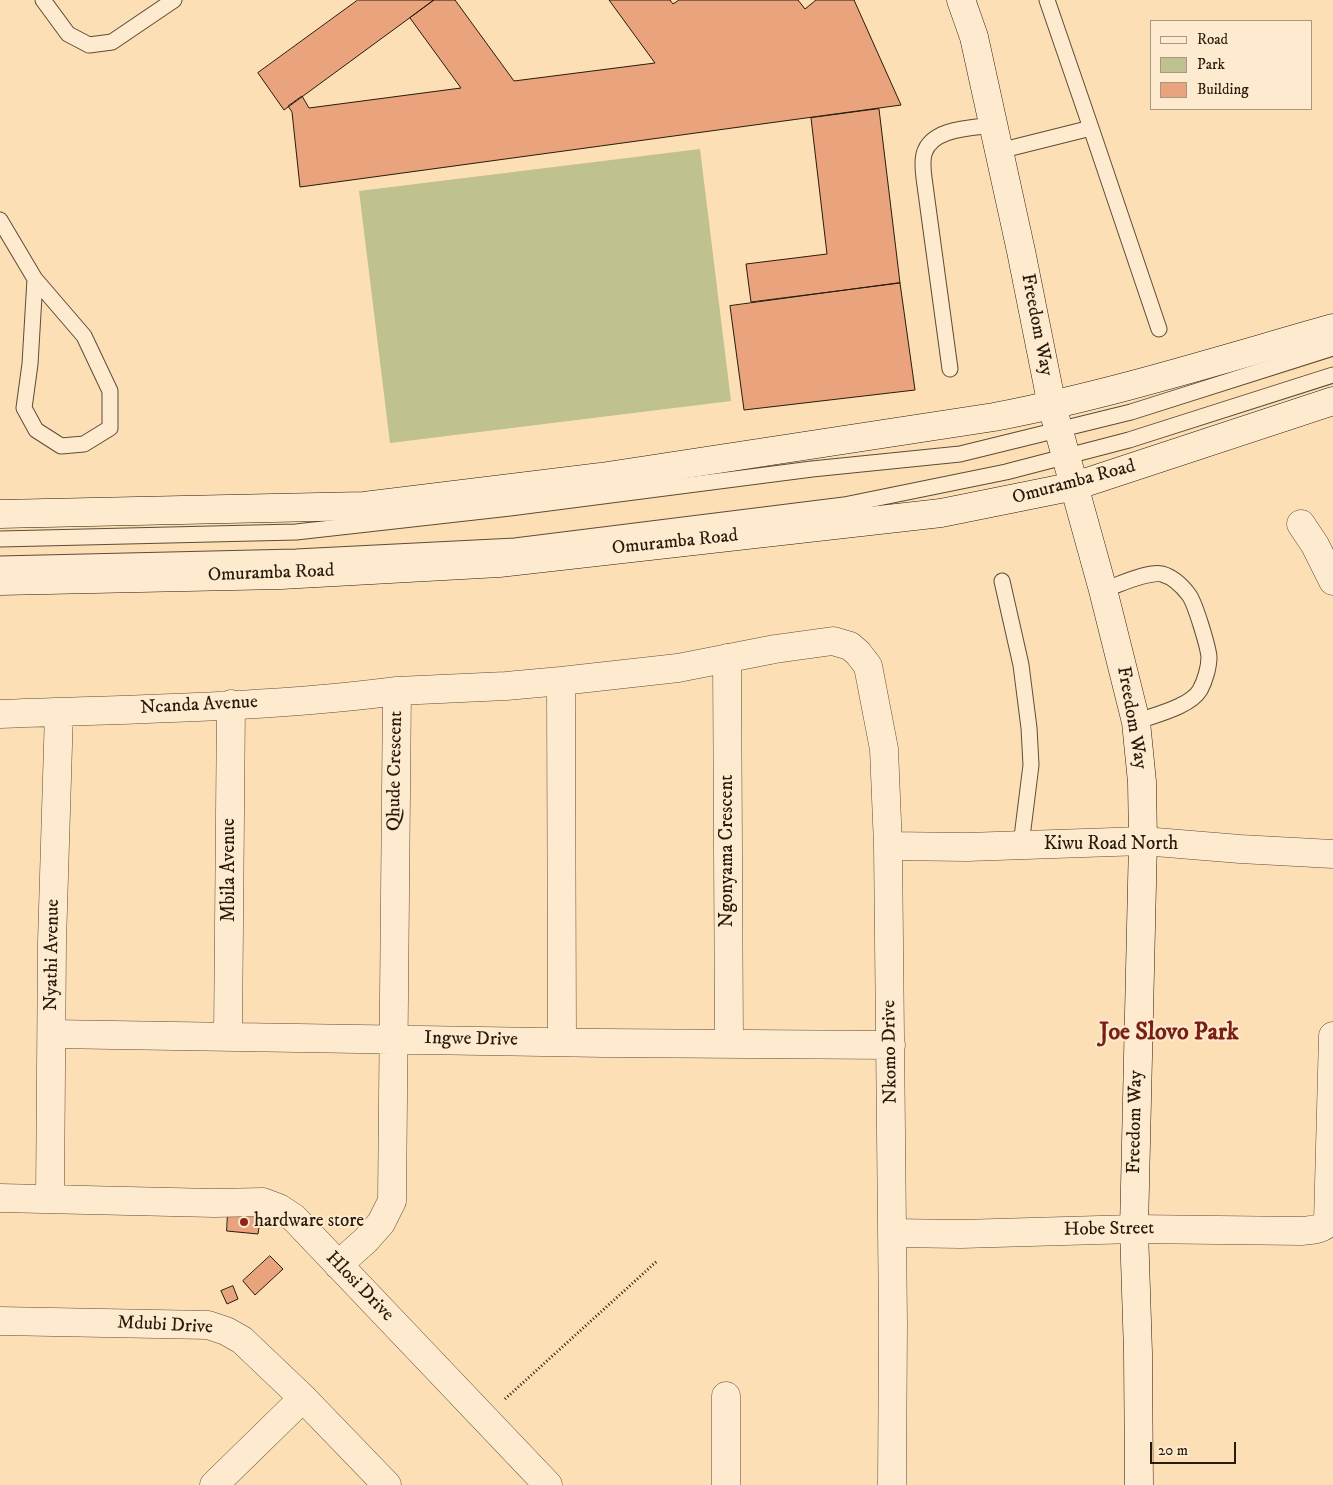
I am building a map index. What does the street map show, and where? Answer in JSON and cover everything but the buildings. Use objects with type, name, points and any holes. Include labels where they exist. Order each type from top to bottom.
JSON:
[{"type":"street","name":"Freedom Way","points":[[961,0],[974,37],[1055,418],[1103,590],[1136,722],[1142,782],[1143,841],[1134,1229],[1138,1353],[1138,1485]]},
{"type":"street","points":[[0,514],[364,506],[611,475],[984,418],[1055,418],[1113,390],[1333,328]]},
{"type":"street","name":"Omuramba Road","points":[[0,581],[281,575],[499,563],[941,513],[1074,486],[1333,401]]},
{"type":"street","points":[[1301,524],[1315,546],[1333,582]]},
{"type":"street","name":"Nkomo Drive","points":[[727,658],[833,641],[850,646],[858,652],[868,666],[884,749],[888,846],[891,1045],[892,1485]]},
{"type":"street","points":[[562,1042],[561,682],[678,668],[727,658]]},
{"type":"street","name":"Ngonyama Crescent","points":[[727,658],[729,1043]]},
{"type":"street","name":"Qhude Crescent","points":[[338,1265],[366,1240],[381,1223],[392,1201],[392,1039],[397,691],[561,682]]},
{"type":"street","name":"Ncanda Avenue","points":[[0,714],[345,698],[397,691]]},
{"type":"street","name":"Mbila Avenue","points":[[228,1036],[231,704]]},
{"type":"street","name":"Nyathi Avenue","points":[[50,1199],[52,942],[59,712]]},
{"type":"street","name":"Kiwu Road North","points":[[888,846],[1021,845],[1143,841],[1333,854]]},
{"type":"street","name":"Ingwe Drive","points":[[52,1034],[891,1045]]},
{"type":"street","points":[[1332,1108],[1333,1036]]},
{"type":"street","name":"Hobe Street","points":[[892,1233],[961,1234],[1134,1229],[1314,1230],[1325,1226],[1328,1222],[1332,1108]]},
{"type":"street","name":"Hlosi Drive","points":[[0,1198],[263,1202],[279,1208],[294,1218],[548,1485]]},
{"type":"street","name":"Mdubi Drive","points":[[0,1321],[208,1325],[226,1331],[242,1340],[304,1398],[386,1485]]},
{"type":"street","points":[[726,1396],[726,1485]]},
{"type":"street","points":[[214,1485],[304,1398]]},
{"type":"lane","points":[[43,0],[68,34],[89,45],[112,42],[174,0]]},
{"type":"lane","points":[[1047,0],[1159,329]]},
{"type":"lane","points":[[950,369],[924,178],[924,153],[928,144],[937,137],[993,125]]},
{"type":"lane","points":[[999,151],[1091,128]]},
{"type":"lane","points":[[0,220],[35,279],[84,336],[110,391],[110,428],[84,444],[60,446],[36,430],[24,408],[30,364],[35,279]]},
{"type":"lane","points":[[0,539],[296,532],[960,454],[1055,418],[1131,412],[1333,348]]},
{"type":"lane","points":[[0,564],[296,557],[515,546],[844,505],[981,478],[1129,440],[1333,375]]},
{"type":"lane","points":[[1103,590],[1154,574],[1164,575],[1178,583],[1191,596],[1202,628],[1209,657],[1206,674],[1200,690],[1190,701],[1136,722]]},
{"type":"lane","points":[[1002,581],[1021,665],[1029,728],[1031,765],[1021,845]]},
{"type":"path","points":[[484,1418],[656,1261]]},
{"type":"green space","points":[[700,149],[731,401],[390,443],[359,191]]},
{"type":"place","name":"hardware store","points":[[244,1222]]},
{"type":"district","name":"Joe Slovo Park","points":[[1169,1034]]}]
